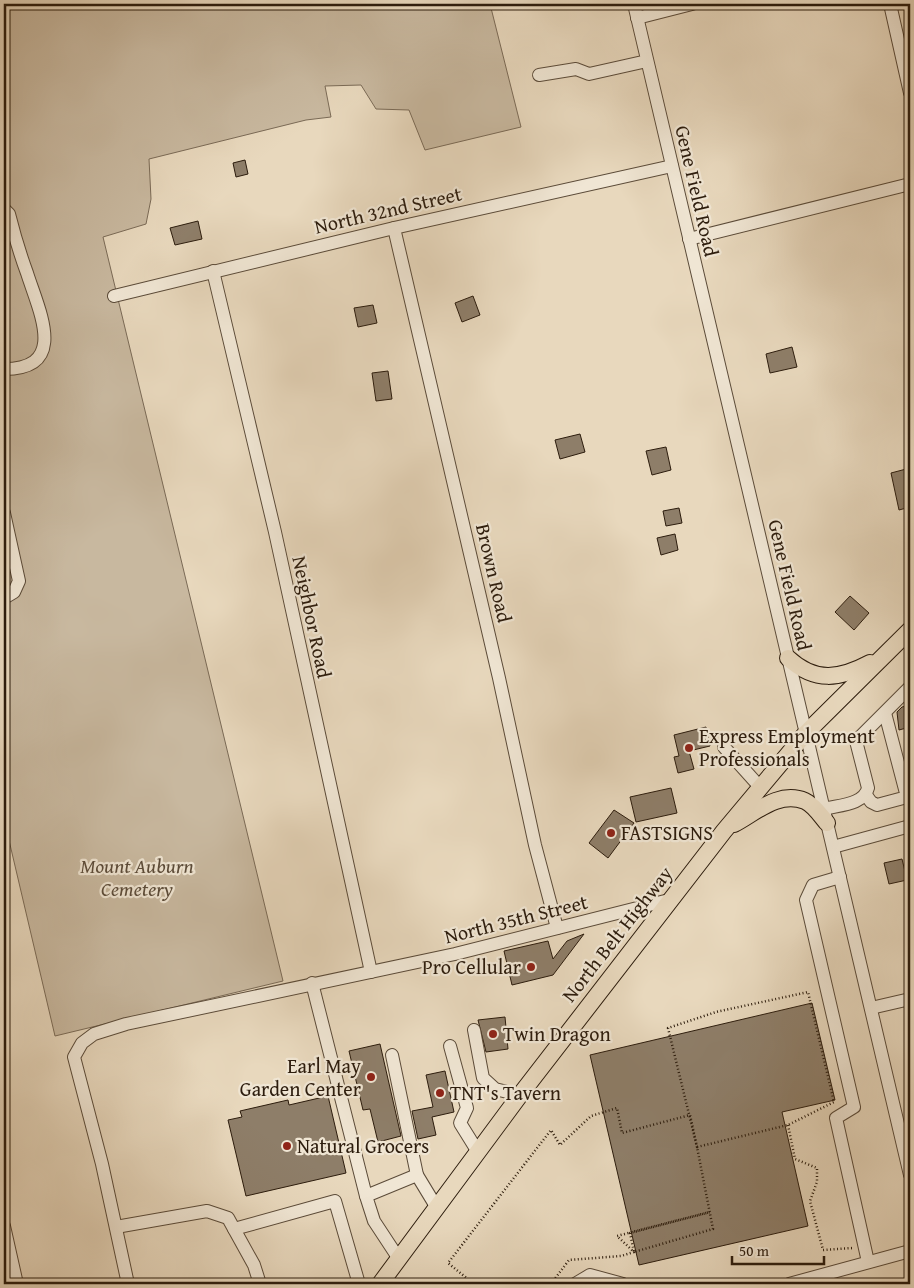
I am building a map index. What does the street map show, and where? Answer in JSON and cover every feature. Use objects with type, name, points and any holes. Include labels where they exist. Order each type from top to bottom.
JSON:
[{"type":"main road","name":"North Belt Highway","points":[[380,1284],[520,1095],[724,830],[806,733],[883,656],[908,637]]},
{"type":"main road","points":[[788,658],[800,669],[824,676],[853,672],[883,656]]},
{"type":"main road","points":[[724,830],[763,806],[777,800],[792,798],[806,801],[825,816]]},
{"type":"street","name":"Gene Field Road","points":[[634,4],[910,1175]]},
{"type":"street","points":[[637,18],[692,4]]},
{"type":"street","points":[[890,4],[910,93]]},
{"type":"street","points":[[539,75],[576,70],[589,74],[647,61]]},
{"type":"street","name":"North 32nd Street","points":[[114,296],[394,228],[672,166]]},
{"type":"street","points":[[689,239],[910,184]]},
{"type":"street","points":[[4,209],[8,214],[40,312],[45,343],[40,357],[29,366],[4,369]]},
{"type":"street","name":"Brown Road","points":[[394,228],[499,678],[535,845],[557,928]]},
{"type":"street","name":"Neighbor Road","points":[[212,271],[275,532],[371,972]]},
{"type":"street","points":[[4,513],[20,581],[14,592],[4,598]]},
{"type":"street","points":[[825,816],[860,800],[866,795],[868,788],[856,741],[910,687]]},
{"type":"street","points":[[866,795],[871,802],[877,805],[909,798],[884,713]]},
{"type":"street","points":[[724,747],[760,787]]},
{"type":"street","points":[[833,848],[910,826]]},
{"type":"street","points":[[840,877],[814,884],[806,900],[854,1107],[836,1118],[868,1262]]},
{"type":"street","name":"North 35th Street","points":[[128,1284],[74,1057],[82,1043],[94,1034],[126,1024],[455,954],[669,900]]},
{"type":"street","points":[[312,983],[366,1196],[374,1221],[399,1259]]},
{"type":"street","points":[[871,1008],[910,999]]},
{"type":"street","points":[[474,1030],[483,1078],[494,1089],[520,1095]]},
{"type":"street","points":[[450,1046],[467,1108],[460,1123],[478,1152]]},
{"type":"street","points":[[392,1055],[417,1175],[437,1208]]},
{"type":"street","points":[[366,1196],[417,1175]]},
{"type":"street","points":[[234,1229],[335,1201],[359,1284]]},
{"type":"street","points":[[116,1228],[207,1211],[228,1218],[254,1265],[260,1284]]},
{"type":"street","points":[[4,1226],[17,1284]]},
{"type":"street","points":[[789,1284],[910,1251]]},
{"type":"street","points":[[575,1284],[590,1275],[623,1284]]},
{"type":"path","points":[[808,992],[835,1100],[788,1125],[697,1147],[668,1028],[716,1012],[808,992]]},
{"type":"path","points":[[474,1284],[448,1263],[552,1130],[560,1145],[591,1116],[617,1108],[622,1133],[690,1115],[713,1229],[621,1256],[569,1260],[551,1284]]},
{"type":"path","points":[[788,1125],[795,1159],[817,1168],[817,1182],[810,1201],[823,1250],[865,1246]]},
{"type":"path","points":[[634,1252],[630,1233],[710,1212]]},
{"type":"path","points":[[634,1252],[618,1236],[710,1212]]},
{"type":"green space","name":"Mount Auburn Cemetery","points":[[4,4],[490,4],[521,127],[425,150],[409,110],[376,109],[361,85],[325,86],[331,117],[306,120],[149,159],[151,199],[146,224],[103,237],[283,981],[55,1036],[4,819]]},
{"type":"building","points":[[245,160],[248,174],[236,177],[233,163]]},
{"type":"building","points":[[198,221],[202,239],[175,245],[170,228]]},
{"type":"building","points":[[473,296],[480,315],[462,322],[455,303]]},
{"type":"building","points":[[373,305],[377,323],[358,327],[354,308]]},
{"type":"building","points":[[792,347],[797,367],[770,373],[766,354]]},
{"type":"building","points":[[388,371],[392,399],[376,401],[372,373]]},
{"type":"building","points":[[580,434],[585,452],[560,459],[555,440]]},
{"type":"building","points":[[666,447],[671,470],[652,475],[646,451]]},
{"type":"building","points":[[910,468],[910,507],[899,510],[891,473]]},
{"type":"building","points":[[679,508],[682,523],[666,526],[663,511]]},
{"type":"building","points":[[675,534],[678,550],[661,555],[657,538]]},
{"type":"building","points":[[850,596],[869,613],[854,630],[835,612]]},
{"type":"building","points":[[910,705],[910,727],[899,730],[897,712],[902,707]]},
{"type":"building","name":"Express Employment Professionals","points":[[706,727],[710,746],[689,751],[694,769],[678,773],[674,757],[679,756],[674,735]]},
{"type":"building","points":[[671,788],[677,813],[636,822],[630,797]]},
{"type":"building","name":"FASTSIGNS","points":[[614,810],[634,823],[608,858],[589,843]]},
{"type":"building","points":[[902,859],[907,880],[889,884],[884,863]]},
{"type":"building","name":"Pro Cellular","points":[[584,934],[553,975],[512,985],[504,951],[548,941],[553,959],[567,941]]},
{"type":"building","points":[[812,1003],[835,1100],[782,1112],[808,1226],[639,1265],[590,1055]]},
{"type":"building","name":"Twin Dragon","points":[[505,1017],[508,1049],[486,1052],[478,1020]]},
{"type":"building","name":"Earl May Garden Center","points":[[380,1044],[401,1136],[378,1142],[370,1109],[363,1110],[349,1051]]},
{"type":"building","points":[[445,1071],[454,1112],[432,1117],[436,1135],[418,1139],[412,1111],[433,1107],[426,1075]]},
{"type":"building","name":"Natural Grocers","points":[[328,1096],[346,1173],[246,1196],[228,1120],[242,1117],[240,1111],[288,1100],[289,1105]]},
{"type":"place","name":"Express Employment Professionals","points":[[689,748]]},
{"type":"place","name":"FASTSIGNS","points":[[611,833]]},
{"type":"place","name":"Pro Cellular","points":[[531,967]]},
{"type":"place","name":"Twin Dragon","points":[[493,1034]]},
{"type":"place","name":"Earl May Garden Center","points":[[371,1077]]},
{"type":"place","name":"TNT's Tavern","points":[[440,1093]]},
{"type":"place","name":"Natural Grocers","points":[[287,1146]]}]
